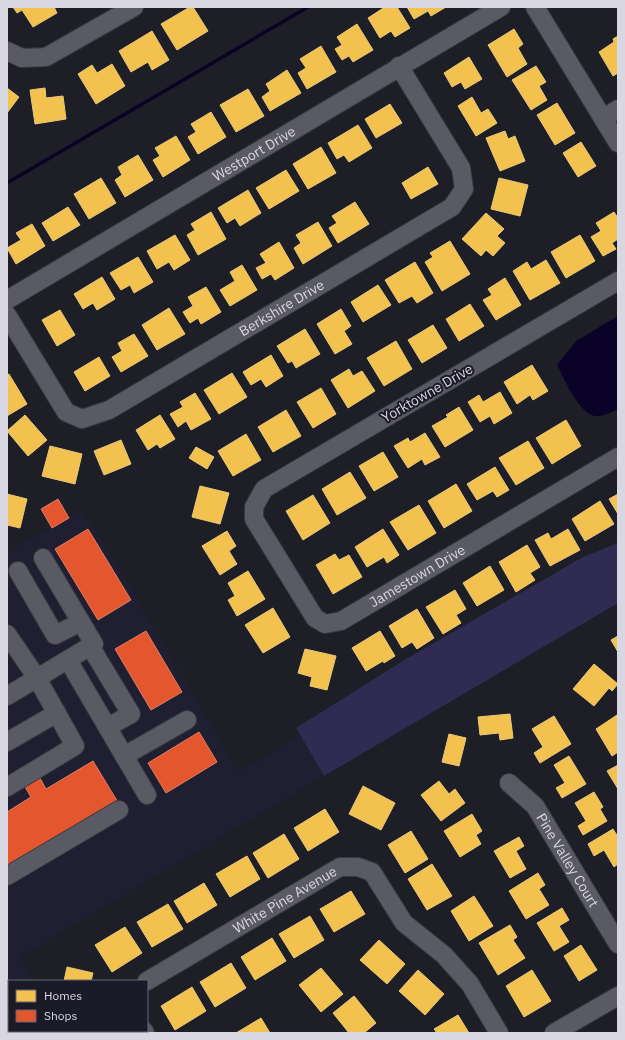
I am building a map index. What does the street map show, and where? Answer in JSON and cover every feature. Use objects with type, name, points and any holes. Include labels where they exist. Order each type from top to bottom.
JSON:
[{"type":"street","points":[[7,51],[22,58],[46,57],[134,7]]},
{"type":"street","name":"Westport Drive","points":[[7,300],[399,66],[501,7]]},
{"type":"street","points":[[536,7],[611,114],[618,143]]},
{"type":"street","name":"Berkshire Drive","points":[[7,315],[66,412],[82,419],[108,410],[452,207],[464,189],[461,168],[399,66]]},
{"type":"street","name":"Yorktowne Drive","points":[[254,519],[254,508],[264,489],[618,281]]},
{"type":"street","name":"Jamestown Drive","points":[[254,519],[315,618],[325,624],[341,621],[618,457]]},
{"type":"street","points":[[7,696],[94,644],[43,558]]},
{"type":"street","points":[[18,571],[55,635],[81,622]]},
{"type":"street","points":[[7,787],[75,746],[37,678],[8,638]]},
{"type":"street","points":[[90,646],[131,714],[108,727]]},
{"type":"street","points":[[68,660],[147,795]]},
{"type":"street","points":[[7,742],[57,714]]},
{"type":"street","points":[[124,756],[187,720]]},
{"type":"street","name":"Pine Valley Court","points":[[509,784],[535,806],[618,944]]},
{"type":"street","points":[[7,876],[119,810]]},
{"type":"street","name":"White Pine Avenue","points":[[148,980],[340,867],[358,867],[372,872],[404,923],[444,955],[470,984],[498,1033]]},
{"type":"street","points":[[554,1033],[618,996]]},
{"type":"shaded area","points":[[618,316],[618,409],[604,415],[595,416],[583,409],[577,402],[557,365],[576,341]]},
{"type":"shaded area","points":[[82,509],[128,583],[239,772],[300,736],[324,776],[20,957],[33,980],[8,980],[8,988],[7,986],[7,553]]},
{"type":"shaded area","points":[[618,543],[618,603],[324,776],[296,728],[406,659],[583,557]]},
{"type":"building: Homes","points":[[13,7],[54,7],[57,13],[33,27],[22,10],[17,13]]},
{"type":"building: Homes","points":[[190,7],[193,7],[208,31],[177,50],[161,24]]},
{"type":"building: Homes","points":[[385,7],[397,7],[410,28],[395,37],[391,31],[380,38],[368,18]]},
{"type":"building: Homes","points":[[407,7],[446,7],[431,16],[428,11],[414,19]]},
{"type":"building: Homes","points":[[357,24],[373,50],[353,62],[349,56],[342,60],[335,49],[342,45],[337,37]]},
{"type":"building: Homes","points":[[514,29],[523,44],[518,48],[527,64],[507,77],[488,45]]},
{"type":"building: Homes","points":[[152,31],[169,60],[152,70],[148,62],[131,72],[119,51]]},
{"type":"building: Homes","points":[[618,36],[618,73],[613,76],[599,52],[614,42],[613,39]]},
{"type":"building: Homes","points":[[321,46],[336,72],[307,89],[298,73],[306,68],[300,59]]},
{"type":"building: Homes","points":[[469,57],[482,79],[465,89],[461,82],[452,87],[444,73]]},
{"type":"building: Homes","points":[[112,64],[125,86],[96,104],[78,74],[92,65],[97,73]]},
{"type":"building: Homes","points":[[536,66],[546,82],[539,86],[547,100],[531,110],[512,80]]},
{"type":"building: Homes","points":[[287,70],[301,93],[270,111],[262,97],[270,91],[266,84]]},
{"type":"building: Homes","points":[[7,88],[19,97],[7,113]]},
{"type":"building: Homes","points":[[45,88],[46,98],[63,96],[66,119],[35,124],[30,90]]},
{"type":"building: Homes","points":[[248,89],[264,116],[236,132],[220,105]]},
{"type":"building: Homes","points":[[472,97],[481,113],[488,109],[497,123],[476,136],[458,106]]},
{"type":"building: Homes","points":[[557,103],[575,133],[555,145],[537,115]]},
{"type":"building: Homes","points":[[390,104],[402,123],[376,138],[365,119]]},
{"type":"building: Homes","points":[[211,112],[226,137],[198,154],[188,137],[196,132],[191,124]]},
{"type":"building: Homes","points":[[358,125],[372,148],[349,162],[344,155],[337,159],[328,143]]},
{"type":"building: Homes","points":[[505,131],[508,139],[515,136],[525,161],[500,171],[486,138]]},
{"type":"building: Homes","points":[[176,136],[190,160],[163,177],[153,160],[160,156],[155,148]]},
{"type":"building: Homes","points":[[581,142],[596,166],[578,177],[563,153]]},
{"type":"building: Homes","points":[[321,147],[336,173],[308,189],[293,164]]},
{"type":"building: Homes","points":[[138,155],[153,180],[125,197],[115,180],[122,175],[118,167]]},
{"type":"building: Homes","points":[[428,167],[438,184],[411,199],[402,183]]},
{"type":"building: Homes","points":[[286,170],[299,191],[269,209],[256,188]]},
{"type":"building: Homes","points":[[101,178],[116,203],[89,219],[74,194]]},
{"type":"building: Homes","points":[[499,178],[528,185],[520,216],[491,209]]},
{"type":"building: Homes","points":[[248,190],[261,213],[240,226],[235,218],[227,223],[218,208]]},
{"type":"building: Homes","points":[[355,202],[369,224],[338,243],[329,228],[337,223],[332,216]]},
{"type":"building: Homes","points":[[68,207],[80,225],[53,241],[42,223]]},
{"type":"building: Homes","points":[[211,212],[226,239],[198,255],[187,235],[195,230],[191,224]]},
{"type":"building: Homes","points":[[614,212],[618,218],[618,239],[612,243],[616,249],[603,256],[591,237],[601,231],[596,223]]},
{"type":"building: Homes","points":[[486,213],[504,229],[497,236],[505,243],[493,256],[486,250],[481,256],[462,239]]},
{"type":"building: Homes","points":[[318,222],[332,246],[303,264],[294,248],[301,243],[296,235]]},
{"type":"building: Homes","points":[[32,224],[45,246],[16,264],[7,248],[21,240],[16,233]]},
{"type":"building: Homes","points":[[175,235],[190,260],[174,270],[169,262],[157,269],[147,251]]},
{"type":"building: Homes","points":[[580,235],[595,261],[566,278],[551,252]]},
{"type":"building: Homes","points":[[450,241],[470,274],[442,291],[425,262],[433,257],[430,253]]},
{"type":"building: Homes","points":[[279,242],[294,268],[275,280],[271,274],[262,279],[256,268],[266,263],[260,254]]},
{"type":"building: Homes","points":[[138,257],[153,282],[134,293],[130,285],[121,290],[110,273]]},
{"type":"building: Homes","points":[[546,260],[560,283],[530,300],[513,271],[527,262],[531,269]]},
{"type":"building: Homes","points":[[415,262],[433,293],[417,303],[412,296],[399,303],[385,280]]},
{"type":"building: Homes","points":[[242,265],[257,290],[230,306],[220,290],[235,281],[230,272]]},
{"type":"building: Homes","points":[[102,277],[115,299],[97,310],[93,303],[83,309],[74,294]]},
{"type":"building: Homes","points":[[505,278],[521,305],[496,320],[483,300],[492,295],[488,289]]},
{"type":"building: Homes","points":[[378,285],[391,305],[363,322],[351,302]]},
{"type":"building: Homes","points":[[206,287],[221,312],[201,324],[198,318],[190,323],[183,312],[193,306],[188,297]]},
{"type":"building: Homes","points":[[470,304],[484,326],[459,341],[446,319]]},
{"type":"building: Homes","points":[[169,308],[185,334],[157,350],[142,325]]},
{"type":"building: Homes","points":[[341,309],[351,326],[344,331],[352,344],[335,354],[317,324]]},
{"type":"building: Homes","points":[[60,310],[75,335],[57,346],[42,320]]},
{"type":"building: Homes","points":[[433,325],[447,348],[422,363],[408,340]]},
{"type":"building: Homes","points":[[305,329],[320,354],[296,368],[292,361],[288,363],[277,346]]},
{"type":"building: Homes","points":[[134,334],[148,356],[121,372],[112,357],[122,351],[118,343]]},
{"type":"building: Homes","points":[[396,341],[412,369],[384,386],[367,358]]},
{"type":"building: Homes","points":[[271,355],[283,376],[266,387],[261,379],[251,385],[243,372]]},
{"type":"building: Homes","points":[[99,357],[110,376],[85,391],[74,372]]},
{"type":"building: Homes","points":[[532,365],[548,391],[533,400],[530,395],[517,404],[504,382]]},
{"type":"building: Homes","points":[[349,369],[353,376],[362,371],[375,391],[348,408],[331,380]]},
{"type":"building: Homes","points":[[232,373],[247,397],[219,414],[204,390]]},
{"type":"building: Homes","points":[[9,374],[27,404],[7,416],[7,375]]},
{"type":"building: Homes","points":[[321,388],[336,414],[313,428],[297,402]]},
{"type":"building: Homes","points":[[500,392],[512,413],[494,424],[490,416],[480,422],[468,402],[479,395],[483,402]]},
{"type":"building: Homes","points":[[195,393],[211,419],[191,430],[186,421],[178,427],[170,414],[183,407],[180,402]]},
{"type":"building: Homes","points":[[459,407],[473,430],[445,447],[432,426],[448,417],[446,415]]},
{"type":"building: Homes","points":[[286,410],[301,436],[273,452],[258,427]]},
{"type":"building: Homes","points":[[25,415],[47,440],[28,456],[7,431]]},
{"type":"building: Homes","points":[[160,415],[175,439],[160,448],[157,444],[148,450],[136,430]]},
{"type":"building: Homes","points":[[566,420],[581,446],[552,464],[536,438]]},
{"type":"building: Homes","points":[[425,433],[440,457],[425,465],[422,459],[408,468],[394,446],[408,438],[410,442]]},
{"type":"building: Homes","points":[[246,434],[261,460],[233,476],[218,451]]},
{"type":"building: Homes","points":[[121,440],[131,464],[104,475],[94,451]]},
{"type":"building: Homes","points":[[528,441],[544,468],[516,485],[499,458]]},
{"type":"building: Homes","points":[[50,446],[82,454],[75,484],[42,476]]},
{"type":"building: Homes","points":[[196,447],[214,457],[207,469],[189,458]]},
{"type":"building: Homes","points":[[383,452],[398,477],[374,491],[359,466]]},
{"type":"building: Homes","points":[[495,467],[509,490],[497,497],[493,491],[477,500],[467,484]]},
{"type":"building: Homes","points":[[350,472],[366,498],[337,515],[322,489]]},
{"type":"building: Homes","points":[[456,484],[472,511],[444,528],[428,501]]},
{"type":"building: Homes","points":[[200,486],[229,493],[220,524],[192,517]]},
{"type":"building: Homes","points":[[7,494],[27,499],[20,528],[7,525]]},
{"type":"building: Homes","points":[[618,494],[618,514],[609,499]]},
{"type":"building: Homes","points":[[313,495],[330,523],[303,540],[286,511]]},
{"type":"building: Homes","points":[[600,501],[614,524],[585,541],[572,519]]},
{"type":"building: Homes","points":[[419,505],[436,533],[408,550],[390,522]]},
{"type":"building: Homes","points":[[383,529],[399,555],[387,563],[384,557],[367,567],[355,547]]},
{"type":"building: Homes","points":[[568,529],[580,550],[550,566],[535,540],[548,533],[551,539]]},
{"type":"building: Homes","points":[[227,531],[236,546],[229,551],[237,564],[220,575],[202,546]]},
{"type":"building: Homes","points":[[527,545],[540,567],[530,573],[535,580],[516,592],[499,562]]},
{"type":"building: Homes","points":[[335,554],[339,560],[349,555],[362,577],[333,594],[316,565]]},
{"type":"building: Homes","points":[[490,566],[504,590],[477,606],[463,583]]},
{"type":"building: Homes","points":[[248,571],[265,599],[237,616],[228,600],[235,596],[228,583]]},
{"type":"building: Homes","points":[[455,590],[466,609],[456,615],[461,623],[443,634],[426,607]]},
{"type":"building: Homes","points":[[273,608],[290,637],[263,653],[245,625]]},
{"type":"building: Homes","points":[[417,609],[434,638],[417,649],[412,642],[402,648],[389,626]]},
{"type":"building: Homes","points":[[380,631],[395,656],[366,671],[352,648]]},
{"type":"building: Homes","points":[[618,636],[618,652],[611,640]]},
{"type":"building: Homes","points":[[305,649],[336,656],[327,690],[310,686],[312,677],[298,673]]},
{"type":"building: Homes","points":[[594,664],[618,684],[612,691],[609,688],[594,706],[573,689]]},
{"type":"building: Homes","points":[[510,714],[513,738],[500,740],[499,733],[480,735],[478,717]]},
{"type":"building: Homes","points":[[617,715],[618,752],[612,756],[596,729]]},
{"type":"building: Homes","points":[[554,716],[571,744],[540,763],[534,753],[543,747],[532,729]]},
{"type":"building: Homes","points":[[449,734],[466,738],[459,766],[442,762]]},
{"type":"building: Homes","points":[[569,756],[586,784],[562,798],[556,788],[565,783],[554,765]]},
{"type":"building: Homes","points":[[618,765],[618,789],[607,771]]},
{"type":"building: Homes","points":[[439,781],[449,794],[455,789],[465,803],[441,821],[421,795]]},
{"type":"building: Homes","points":[[363,786],[395,803],[381,830],[349,814]]},
{"type":"building: Homes","points":[[594,792],[603,807],[600,809],[607,821],[583,835],[578,826],[586,821],[575,803]]},
{"type":"building: Homes","points":[[325,809],[339,832],[308,851],[294,828]]},
{"type":"building: Homes","points":[[472,814],[482,831],[476,835],[481,844],[460,857],[444,831]]},
{"type":"building: Homes","points":[[613,829],[618,837],[618,864],[614,867],[604,850],[594,856],[588,844]]},
{"type":"building: Homes","points":[[411,831],[428,859],[405,873],[388,845]]},
{"type":"building: Homes","points":[[284,834],[299,859],[268,878],[253,853]]},
{"type":"building: Homes","points":[[519,837],[524,846],[516,851],[526,869],[510,878],[494,851]]},
{"type":"building: Homes","points":[[247,856],[260,879],[230,897],[216,874]]},
{"type":"building: Homes","points":[[432,864],[452,896],[427,910],[408,879]]},
{"type":"building: Homes","points":[[538,873],[545,885],[539,889],[549,905],[526,919],[509,891]]},
{"type":"building: Homes","points":[[204,883],[217,905],[187,923],[174,901]]},
{"type":"building: Homes","points":[[351,891],[365,914],[334,932],[320,909]]},
{"type":"building: Homes","points":[[474,896],[493,926],[469,941],[451,911]]},
{"type":"building: Homes","points":[[168,904],[183,929],[152,947],[137,922]]},
{"type":"building: Homes","points":[[562,908],[569,920],[559,926],[569,942],[554,951],[537,923]]},
{"type":"building: Homes","points":[[310,916],[324,940],[294,958],[279,934]]},
{"type":"building: Homes","points":[[510,925],[517,937],[513,940],[525,958],[498,975],[479,943]]},
{"type":"building: Homes","points":[[125,927],[142,953],[112,972],[95,945]]},
{"type":"building: Homes","points":[[272,938],[286,961],[255,980],[241,957]]},
{"type":"building: Homes","points":[[379,940],[405,964],[387,984],[360,960]]},
{"type":"building: Homes","points":[[581,945],[597,970],[579,981],[564,956]]},
{"type":"building: Homes","points":[[231,963],[246,988],[215,1007],[200,982]]},
{"type":"building: Homes","points":[[67,967],[93,973],[91,980],[64,980]]},
{"type":"building: Homes","points":[[321,968],[343,994],[321,1012],[299,985]]},
{"type":"building: Homes","points":[[418,970],[444,994],[425,1015],[399,991]]},
{"type":"building: Homes","points":[[532,970],[551,1001],[524,1017],[506,986]]},
{"type":"building: Homes","points":[[192,987],[206,1011],[175,1030],[161,1006]]},
{"type":"building: Homes","points":[[354,996],[376,1023],[364,1033],[349,1033],[333,1013]]},
{"type":"building: Homes","points":[[458,1015],[469,1033],[437,1033],[434,1029]]},
{"type":"building: Homes","points":[[261,1018],[270,1033],[236,1033]]},
{"type":"building: Homes","points":[[84,1032],[114,1033],[84,1033]]},
{"type":"building: Shops","points":[[58,499],[69,518],[52,528],[41,509]]},
{"type":"building: Shops","points":[[88,529],[131,600],[98,620],[55,549]]},
{"type":"building: Shops","points":[[146,631],[182,692],[151,710],[115,649]]},
{"type":"building: Shops","points":[[199,732],[217,762],[166,793],[148,763]]},
{"type":"building: Shops","points":[[93,761],[119,804],[11,868],[7,861],[7,812],[31,797],[25,787],[40,778],[46,789]]},
{"type":"waterway","points":[[7,183],[308,7]]}]
